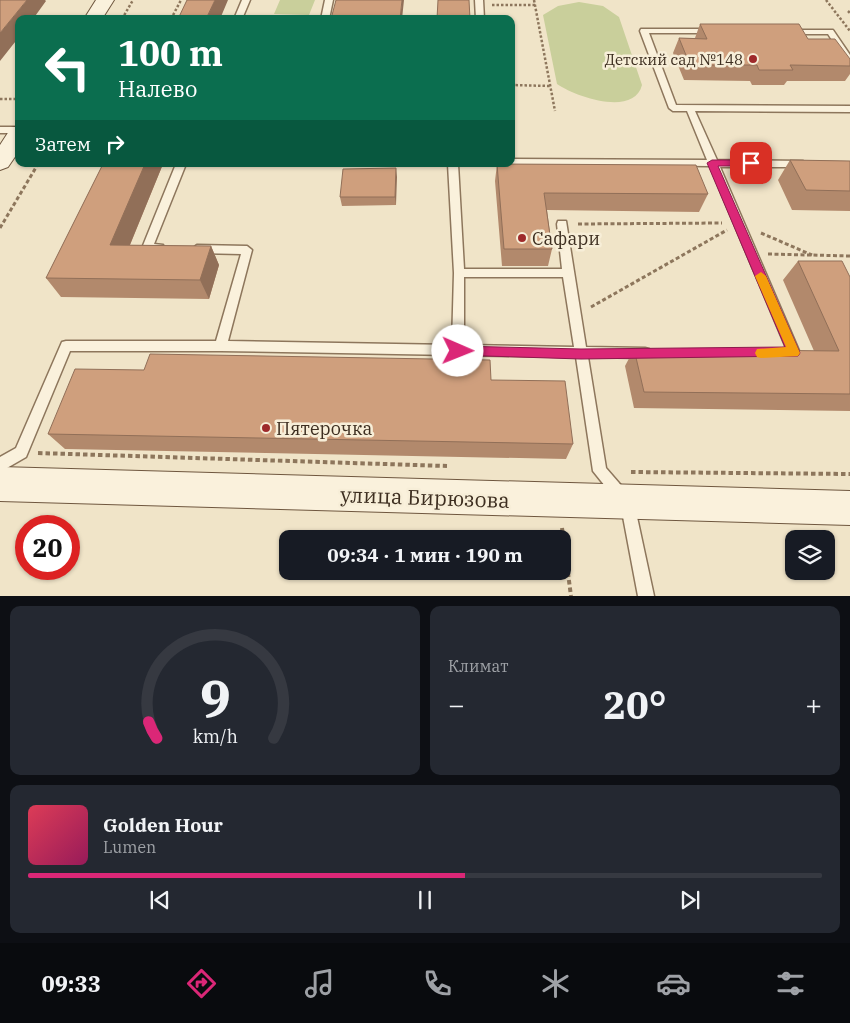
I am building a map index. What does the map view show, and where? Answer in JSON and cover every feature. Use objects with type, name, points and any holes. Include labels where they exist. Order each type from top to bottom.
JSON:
[{"type":"main road","points":[[96,15],[105,0]]},
{"type":"main road","points":[[0,162],[15,138]]},
{"type":"main road","name":"улица Бирюзова","points":[[0,484],[628,504],[850,508]]},
{"type":"lane","points":[[240,15],[246,0]]},
{"type":"lane","points":[[326,15],[329,0]]},
{"type":"lane","points":[[479,2],[480,15]]},
{"type":"lane","points":[[722,31],[644,31],[673,108],[850,109]]},
{"type":"lane","points":[[781,32],[830,32],[850,61]]},
{"type":"lane","points":[[690,108],[794,353],[765,353]]},
{"type":"lane","points":[[0,130],[15,132]]},
{"type":"lane","points":[[515,162],[811,164]]},
{"type":"lane","points":[[167,248],[147,248],[180,167]]},
{"type":"lane","points":[[453,167],[459,273],[458,351]]},
{"type":"lane","points":[[562,224],[568,273],[600,471],[628,504],[646,596]]},
{"type":"lane","points":[[187,249],[246,250],[220,346]]},
{"type":"lane","points":[[459,273],[568,273]]},
{"type":"lane","points":[[0,465],[21,452],[66,346],[220,346],[581,354],[658,353]]},
{"type":"path","points":[[124,15],[133,0]]},
{"type":"path","points":[[173,15],[181,0]]},
{"type":"path","points":[[534,0],[555,111]]},
{"type":"path","points":[[826,0],[850,31]]},
{"type":"path","points":[[479,2],[535,5]]},
{"type":"path","points":[[515,85],[550,86]]},
{"type":"path","points":[[0,99],[15,99]]},
{"type":"path","points":[[0,228],[36,167]]},
{"type":"path","points":[[562,224],[738,223],[812,256]]},
{"type":"path","points":[[575,316],[738,223]]},
{"type":"path","points":[[751,254],[850,256]]},
{"type":"path","points":[[21,452],[455,467]]},
{"type":"path","points":[[600,471],[850,474]]},
{"type":"path","points":[[558,501],[571,596]]},
{"type":"green space","points":[[280,0],[315,0],[309,15],[274,14]]},
{"type":"green space","points":[[579,2],[603,6],[619,17],[642,85],[637,95],[628,100],[617,102],[604,101],[577,94],[557,84],[543,15],[558,6]]},
{"type":"building","points":[[0,0],[27,0],[0,33]]},
{"type":"building","points":[[187,0],[215,0],[208,15],[180,15]]},
{"type":"building","points":[[336,0],[402,0],[400,15],[332,15]]},
{"type":"building","points":[[438,0],[469,0],[470,15],[437,15]]},
{"type":"building","points":[[700,24],[799,24],[808,39],[835,39],[850,59],[850,66],[790,65],[793,70],[759,70],[757,65],[690,65],[679,38],[707,39]]},
{"type":"building","points":[[790,160],[850,161],[850,191],[806,190]]},
{"type":"building","points":[[515,164],[696,165],[708,194],[544,193],[552,249],[504,249],[497,167],[515,167]]},
{"type":"building","points":[[102,167],[144,167],[110,245],[211,246],[200,280],[46,278]]},
{"type":"building","points":[[396,168],[395,197],[340,197],[343,169]]},
{"type":"building","points":[[798,261],[842,261],[850,277],[850,394],[644,392],[634,349],[839,351]]},
{"type":"building","points":[[150,354],[490,360],[491,380],[565,381],[573,444],[48,434],[75,369],[144,370]]},
{"type":"slow traffic","points":[[761,276],[794,353],[761,353]]},
{"type":"place","name":"Детский сад №148","points":[[753,59]]},
{"type":"place","name":"Сафари","points":[[522,238]]},
{"type":"place","name":"Пятерочка","points":[[266,428]]},
{"type":"route","points":[[458,351],[581,354],[794,353],[712,163],[751,163]]}]
